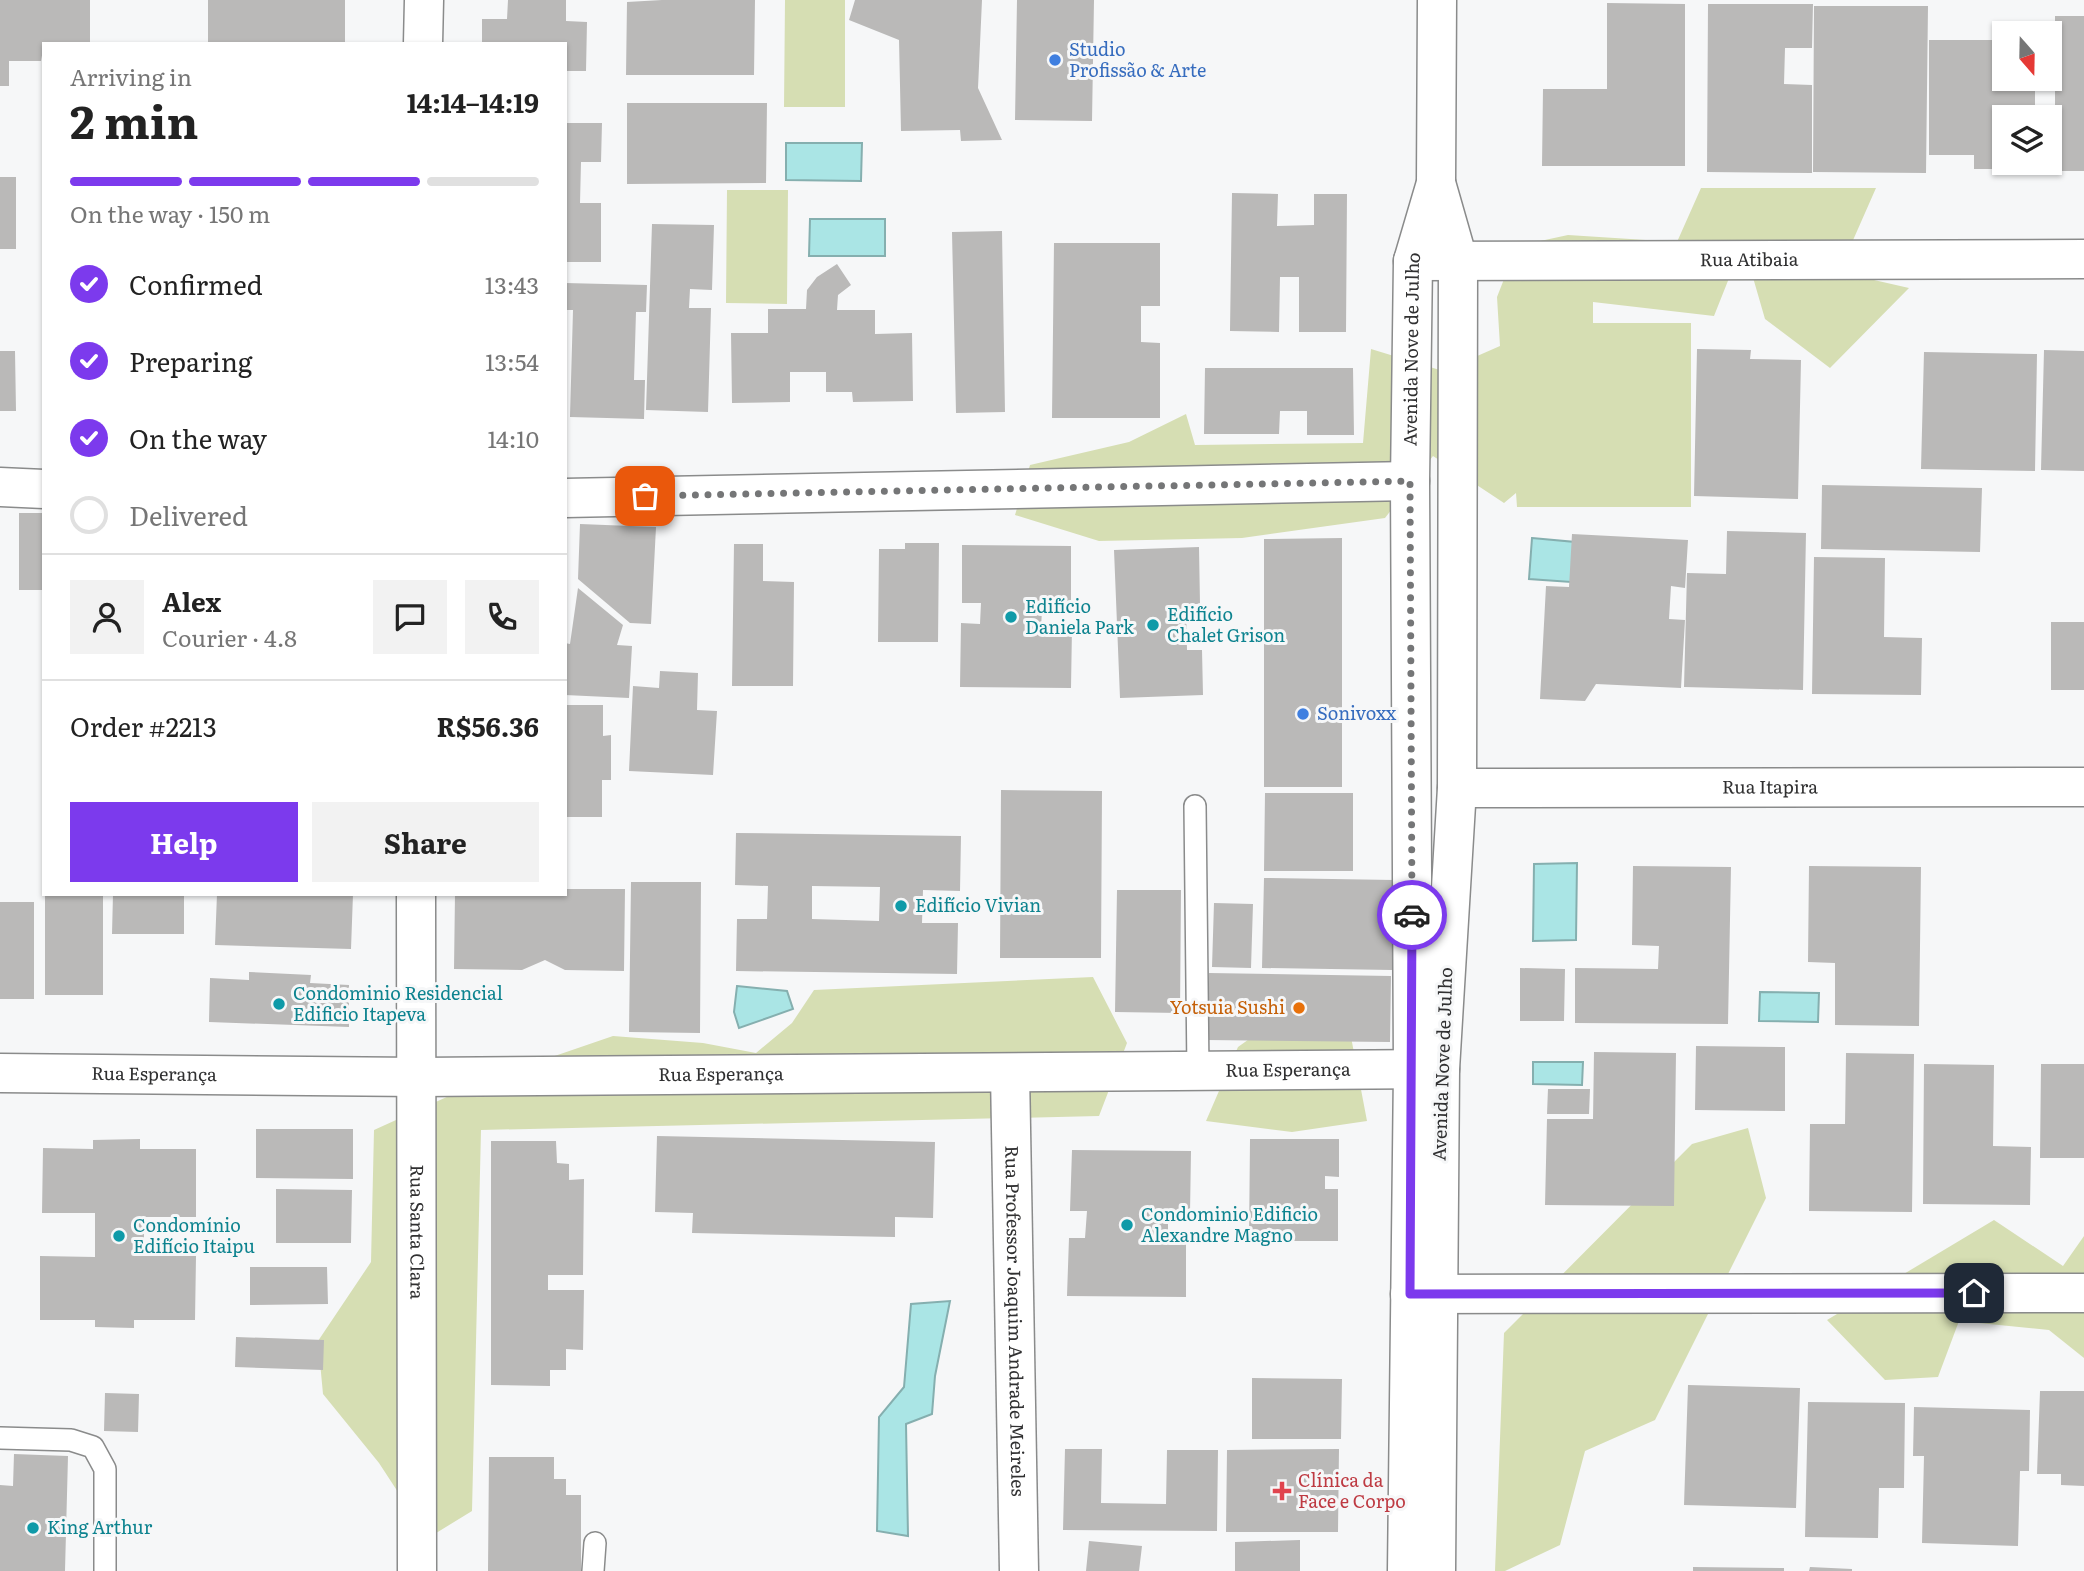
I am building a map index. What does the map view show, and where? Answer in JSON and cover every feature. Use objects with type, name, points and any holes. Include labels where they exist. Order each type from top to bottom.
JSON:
[{"type":"street","points":[[423,42],[424,0]]},
{"type":"street","name":"Avenida Nove de Julho","points":[[1436,1571],[1424,1294],[1426,1070],[1410,481],[1413,261],[1436,183],[1437,0]]},
{"type":"street","name":"Avenida Nove de Julho","points":[[1426,1070],[1457,788],[1458,260],[1436,183]]},
{"type":"street","name":"Rua Atibaia","points":[[1413,261],[2084,259]]},
{"type":"street","points":[[567,498],[1410,481]]},
{"type":"street","points":[[0,487],[42,489]]},
{"type":"street","name":"Rua Itapira","points":[[1457,788],[2084,787]]},
{"type":"street","name":"Rua Santa Clara","points":[[416,896],[419,1077],[417,1571]]},
{"type":"street","name":"Rua Esperança","points":[[0,1073],[419,1077],[1426,1070]]},
{"type":"street","name":"Rua Professor Joaquim Andrade Meireles","points":[[1010,1073],[1019,1571]]},
{"type":"street","points":[[1424,1294],[2084,1293]]},
{"type":"street","name":"Avenida Nove de Julho","points":[[1407,1571],[1424,1294]]},
{"type":"lane","points":[[1195,806],[1198,1072]]},
{"type":"lane","points":[[0,1438],[71,1440],[93,1447],[104,1469],[106,1571]]},
{"type":"lane","points":[[593,1571],[595,1543]]},
{"type":"green space","points":[[785,0],[845,0],[845,107],[784,107]]},
{"type":"green space","points":[[1701,188],[1876,188],[1839,272],[1909,288],[1830,368],[1765,319],[1743,243],[1714,316],[1593,302],[1593,323],[1691,323],[1691,507],[1517,507],[1516,493],[1504,503],[1433,456],[1385,518],[1242,538],[1099,541],[1015,515],[1030,465],[1129,442],[1186,414],[1195,445],[1363,443],[1371,349],[1443,371],[1500,346],[1497,297],[1517,246],[1568,235],[1677,242]]},
{"type":"green space","points":[[727,190],[788,190],[787,304],[726,303]]},
{"type":"green space","points":[[1093,977],[1127,1043],[1099,1116],[481,1130],[472,1511],[428,1538],[379,1463],[323,1394],[318,1341],[371,1262],[374,1130],[482,1081],[613,1036],[703,1043],[756,1053],[792,1023],[814,990]]},
{"type":"green space","points":[[1343,995],[1367,1121],[1292,1132],[1206,1121],[1238,1047],[1259,1032]]},
{"type":"green space","points":[[1748,1128],[1766,1198],[1655,1420],[1585,1451],[1560,1545],[1505,1571],[1495,1571],[1504,1333],[1692,1144]]},
{"type":"green space","points":[[1994,1220],[2063,1266],[2084,1236],[2084,1358],[2049,1330],[1959,1321],[1938,1377],[1885,1380],[1827,1320]]},
{"type":"water","points":[[786,143],[862,143],[861,181],[786,180]]},
{"type":"water","points":[[810,219],[885,219],[885,256],[809,256]]},
{"type":"water","points":[[1532,538],[1575,542],[1571,582],[1529,579]]},
{"type":"water","points":[[1577,863],[1576,940],[1533,941],[1534,864]]},
{"type":"water","points":[[737,986],[787,991],[793,1009],[739,1028],[734,1012]]},
{"type":"water","points":[[1760,992],[1819,993],[1818,1022],[1759,1021]]},
{"type":"water","points":[[1533,1062],[1583,1062],[1582,1085],[1533,1084]]},
{"type":"water","points":[[950,1301],[935,1376],[932,1414],[906,1424],[908,1536],[877,1531],[879,1417],[904,1387],[911,1304]]},
{"type":"building","points":[[0,0],[90,0],[90,42],[42,42],[41,61],[9,61],[9,86],[0,86]]},
{"type":"building","points":[[208,0],[345,0],[345,42],[208,42]]},
{"type":"building","points":[[508,0],[566,0],[566,21],[587,22],[586,71],[567,71],[567,42],[482,42],[482,19],[507,19]]},
{"type":"building","points":[[755,0],[754,75],[626,75],[627,2]]},
{"type":"building","points":[[855,0],[982,0],[978,88],[1002,140],[961,141],[960,130],[901,131],[899,40],[849,20]]},
{"type":"building","name":"Studio Profissão & Arte","points":[[1017,0],[1094,0],[1092,121],[1015,120]]},
{"type":"building","points":[[1607,3],[1685,4],[1685,166],[1542,166],[1543,89],[1607,89]]},
{"type":"building","points":[[1708,4],[1813,4],[1812,48],[1785,48],[1784,84],[1812,85],[1812,173],[1707,172]]},
{"type":"building","points":[[1814,6],[1928,6],[1926,173],[1813,172]]},
{"type":"building","points":[[2055,16],[2084,16],[2084,171],[2062,171],[2062,105],[2055,105],[2055,91],[2062,91],[2062,21],[2055,21]]},
{"type":"building","points":[[1929,40],[1992,40],[1992,91],[2035,91],[2035,105],[1992,105],[1992,169],[1974,169],[1974,155],[1929,155]]},
{"type":"building","points":[[627,103],[767,103],[766,183],[627,184]]},
{"type":"building","points":[[567,123],[602,123],[601,162],[581,162],[580,203],[601,203],[601,262],[567,262]]},
{"type":"building","points":[[0,177],[16,177],[16,249],[0,249]]},
{"type":"building","points":[[1232,193],[1278,194],[1277,226],[1314,225],[1314,194],[1347,194],[1346,332],[1299,332],[1299,277],[1280,277],[1279,332],[1230,331]]},
{"type":"building","points":[[652,224],[714,225],[712,290],[690,289],[689,308],[711,308],[708,412],[646,410]]},
{"type":"building","points":[[1002,231],[1005,412],[956,413],[952,232]]},
{"type":"building","points":[[1054,243],[1160,243],[1160,306],[1141,306],[1141,342],[1160,343],[1160,418],[1052,418]]},
{"type":"building","points":[[837,264],[851,285],[838,295],[837,310],[875,310],[875,334],[912,333],[913,401],[853,402],[852,392],[826,392],[826,372],[790,372],[790,402],[732,403],[731,333],[768,333],[768,309],[806,309],[807,290],[817,277]]},
{"type":"building","points":[[567,283],[647,285],[646,312],[636,312],[634,380],[645,380],[644,419],[570,417],[573,310],[567,310]]},
{"type":"building","points":[[1697,349],[1751,350],[1750,359],[1801,360],[1798,499],[1694,496]]},
{"type":"building","points":[[2044,350],[2084,351],[2084,471],[2041,470]]},
{"type":"building","points":[[0,351],[15,351],[16,411],[0,411]]},
{"type":"building","points":[[1924,352],[2037,354],[2035,471],[1921,469]]},
{"type":"building","points":[[1205,368],[1353,368],[1354,435],[1307,435],[1307,411],[1280,411],[1279,434],[1204,434]]},
{"type":"building","points":[[1822,485],[1982,488],[1980,552],[1821,549]]},
{"type":"building","points":[[19,513],[42,513],[42,590],[19,590]]},
{"type":"building","points":[[580,524],[656,527],[651,624],[630,623],[578,579]]},
{"type":"building","points":[[1727,531],[1806,533],[1803,690],[1684,687],[1687,573],[1726,574]]},
{"type":"building","points":[[1572,534],[1688,540],[1685,588],[1671,586],[1669,619],[1685,620],[1681,688],[1596,684],[1585,701],[1540,699],[1546,586],[1569,587]]},
{"type":"building","points":[[1342,538],[1342,787],[1264,787],[1264,539]]},
{"type":"building","points":[[905,543],[939,543],[938,642],[878,642],[879,549],[905,549]]},
{"type":"building","points":[[734,544],[763,544],[763,581],[794,582],[793,686],[732,686]]},
{"type":"building","name":"Edifício Daniela Park","points":[[962,545],[1071,546],[1071,610],[1042,610],[1041,628],[1072,627],[1071,688],[960,687],[961,623],[980,624],[981,603],[962,603]]},
{"type":"building","name":"Edifício Chalet Grison","points":[[1199,547],[1200,604],[1186,604],[1187,650],[1202,650],[1203,695],[1120,698],[1114,550]]},
{"type":"building","points":[[1814,557],[1885,558],[1884,637],[1922,638],[1921,695],[1812,694]]},
{"type":"building","points":[[578,588],[623,625],[617,645],[632,646],[629,698],[567,695],[567,643],[570,644]]},
{"type":"building","points":[[2051,622],[2084,622],[2084,690],[2051,690]]},
{"type":"building","points":[[660,671],[698,673],[697,710],[717,711],[713,775],[629,771],[633,686],[659,688]]},
{"type":"building","points":[[567,705],[603,705],[603,736],[611,735],[611,780],[602,780],[602,817],[567,817]]},
{"type":"building","points":[[1001,790],[1102,791],[1101,958],[1000,958]]},
{"type":"building","points":[[1265,793],[1353,793],[1353,871],[1264,871]]},
{"type":"building","points":[[736,833],[961,836],[960,891],[923,890],[922,923],[958,923],[957,974],[736,971],[737,919],[767,919],[768,886],[735,885]],"holes":[[[812,886],[880,887],[879,921],[812,919]]]},
{"type":"building","points":[[1633,866],[1731,867],[1728,1024],[1575,1023],[1575,968],[1658,969],[1659,946],[1632,945]]},
{"type":"building","points":[[1809,866],[1921,867],[1919,1026],[1835,1025],[1835,963],[1808,962]]},
{"type":"building","points":[[1264,878],[1394,880],[1392,970],[1262,968]]},
{"type":"building","points":[[631,882],[701,882],[700,1033],[629,1032]]},
{"type":"building","points":[[567,889],[625,889],[624,971],[565,970],[545,960],[522,970],[454,969],[455,896],[567,896]]},
{"type":"building","points":[[1117,890],[1181,890],[1180,1013],[1115,1012]]},
{"type":"building","points":[[45,896],[103,896],[103,995],[45,995]]},
{"type":"building","points":[[113,896],[184,896],[184,934],[112,934]]},
{"type":"building","points":[[217,896],[353,896],[351,949],[215,945]]},
{"type":"building","points":[[0,902],[34,902],[34,999],[0,999]]},
{"type":"building","points":[[1214,903],[1253,904],[1251,968],[1212,967]]},
{"type":"building","points":[[1520,968],[1565,969],[1564,1021],[1520,1021]]},
{"type":"building","name":"Condominio Residencial Edificio Itapeva","points":[[249,972],[311,975],[310,983],[349,985],[349,1027],[209,1022],[210,978],[249,980]]},
{"type":"building","name":"Yotsuia Sushi","points":[[1209,973],[1391,976],[1390,1042],[1207,1040]]},
{"type":"building","points":[[1696,1046],[1785,1047],[1785,1111],[1695,1110]]},
{"type":"building","points":[[1594,1052],[1676,1053],[1674,1206],[1545,1205],[1547,1119],[1593,1119]]},
{"type":"building","points":[[1846,1053],[1914,1054],[1912,1212],[1809,1211],[1810,1124],[1845,1124]]},
{"type":"building","points":[[1924,1064],[1994,1065],[1993,1146],[2031,1147],[2030,1205],[1923,1204]]},
{"type":"building","points":[[2041,1064],[2084,1064],[2084,1158],[2040,1158]]},
{"type":"building","points":[[1548,1089],[1590,1089],[1589,1114],[1547,1114]]},
{"type":"building","points":[[256,1129],[353,1129],[353,1179],[256,1178]]},
{"type":"building","points":[[657,1136],[935,1142],[933,1218],[895,1217],[895,1237],[692,1233],[693,1213],[655,1212]]},
{"type":"building","name":"Condomínio Edifício Itaipu","points":[[140,1139],[140,1149],[196,1149],[196,1217],[144,1217],[144,1256],[196,1256],[195,1320],[134,1320],[134,1328],[95,1327],[95,1320],[40,1320],[40,1256],[95,1257],[95,1213],[42,1213],[43,1148],[93,1149],[93,1140]]},
{"type":"building","points":[[1250,1139],[1339,1139],[1339,1177],[1325,1176],[1325,1189],[1338,1189],[1338,1241],[1249,1241]]},
{"type":"building","points":[[491,1141],[556,1141],[557,1163],[569,1164],[569,1180],[584,1179],[583,1275],[548,1275],[548,1290],[584,1290],[583,1350],[566,1349],[566,1370],[550,1370],[550,1386],[491,1385]]},
{"type":"building","name":"Condominio Edificio Alexandre Magno","points":[[1072,1150],[1191,1151],[1190,1213],[1168,1213],[1168,1238],[1186,1238],[1186,1297],[1067,1296],[1069,1238],[1085,1238],[1087,1211],[1070,1211]]},
{"type":"building","points":[[276,1189],[352,1190],[351,1243],[276,1243]]},
{"type":"building","points":[[250,1267],[327,1267],[328,1304],[250,1305]]},
{"type":"building","points":[[236,1337],[324,1340],[323,1370],[235,1367]]},
{"type":"building","points":[[1252,1378],[1342,1379],[1341,1439],[1252,1439]]},
{"type":"building","points":[[1688,1385],[1800,1388],[1796,1508],[1684,1505]]},
{"type":"building","points":[[2040,1391],[2084,1391],[2084,1486],[2061,1485],[2061,1474],[2037,1474]]},
{"type":"building","points":[[105,1393],[139,1394],[138,1432],[104,1431]]},
{"type":"building","points":[[1808,1402],[1905,1403],[1904,1488],[1879,1488],[1878,1538],[1805,1537]]},
{"type":"building","points":[[1914,1407],[2030,1410],[2029,1471],[2020,1471],[2018,1546],[1922,1543],[1924,1456],[1913,1456]]},
{"type":"building","points":[[1065,1449],[1102,1449],[1101,1503],[1166,1504],[1167,1450],[1218,1450],[1217,1531],[1063,1530]]},
{"type":"building","name":"Clínica da Face e Corpo","points":[[1339,1449],[1338,1532],[1226,1532],[1227,1450]]},
{"type":"building","name":"King Arthur","points":[[14,1454],[68,1456],[65,1571],[0,1571],[0,1485],[13,1486]]},
{"type":"building","points":[[489,1457],[554,1457],[554,1479],[566,1479],[566,1495],[581,1495],[581,1571],[488,1571]]},
{"type":"building","points":[[1300,1540],[1300,1571],[1235,1571],[1235,1542]]},
{"type":"building","points":[[1089,1541],[1142,1546],[1139,1571],[1086,1571]]},
{"type":"building","points":[[1693,1567],[1784,1568],[1784,1571],[1693,1571]]},
{"type":"building","points":[[1810,1567],[1852,1569],[1852,1571],[1809,1571]]},
{"type":"way so far","points":[[645,496],[860,494],[1410,481],[1412,915]]},
{"type":"place","name":"Studio Profissão & Arte","points":[[1055,60]]},
{"type":"place","name":"Edifício Daniela Park","points":[[1011,617]]},
{"type":"place","name":"Edifício Chalet Grison","points":[[1153,625]]},
{"type":"place","name":"Sonivoxx","points":[[1303,714]]},
{"type":"place","name":"Edifício Vivian","points":[[901,906]]},
{"type":"place","name":"Condominio Residencial Edificio Itapeva","points":[[279,1004]]},
{"type":"place","name":"Yotsuia Sushi","points":[[1299,1008]]},
{"type":"place","name":"Condominio Edificio Alexandre Magno","points":[[1127,1225]]},
{"type":"place","name":"Condomínio Edifício Itaipu","points":[[119,1236]]},
{"type":"place","name":"Clínica da Face e Corpo","points":[[1282,1491]]},
{"type":"place","name":"King Arthur","points":[[33,1528]]},
{"type":"route","points":[[1412,915],[1410,1294],[1974,1293]]}]
